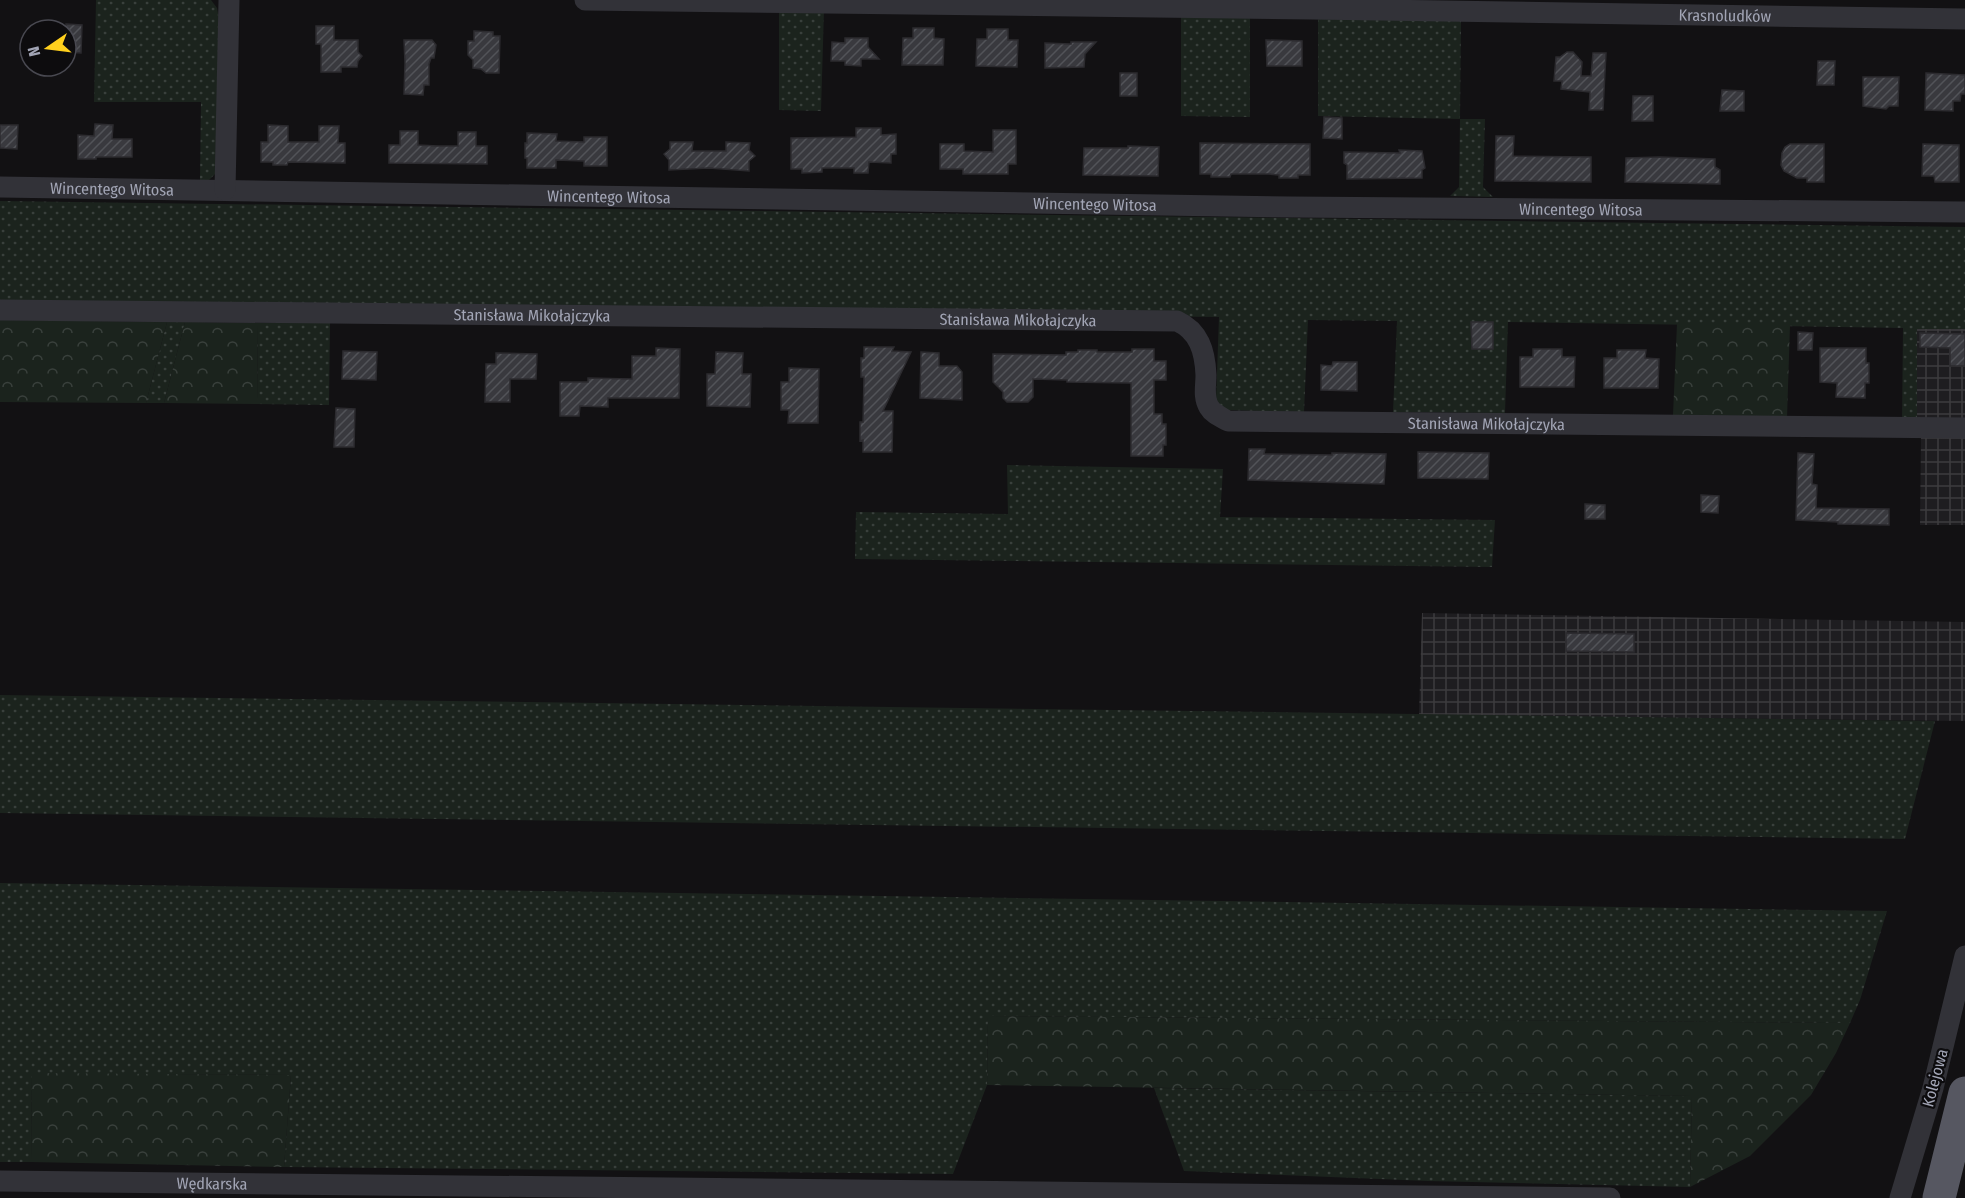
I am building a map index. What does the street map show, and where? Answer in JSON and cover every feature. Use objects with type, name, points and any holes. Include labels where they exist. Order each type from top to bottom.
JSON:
[{"type":"highway","name":"Kolejowa","points":[[1939,1198],[1965,1093]]},
{"type":"street","points":[[225,190],[229,0]]},
{"type":"street","name":"Krasnoludków","points":[[585,0],[1965,19]]},
{"type":"street","name":"Wincentego Witosa","points":[[0,187],[1290,207],[1965,212]]},
{"type":"street","name":"Stanisława Mikołajczyka","points":[[0,310],[1177,321],[1188,326],[1201,344],[1207,401],[1210,408],[1228,421],[1965,428]]},
{"type":"street","name":"Kolejowa","points":[[1900,1198],[1933,1088],[1965,956]]},
{"type":"street","name":"Wędkarska","points":[[0,1181],[1610,1198]]},
{"type":"shaded area","points":[[1917,328],[1965,329],[1965,422],[1917,421]]},
{"type":"shaded area","points":[[1921,436],[1965,437],[1965,525],[1920,525]]},
{"type":"shaded area","points":[[1422,613],[1965,622],[1965,721],[1419,715]]},
{"type":"green space","points":[[96,0],[211,0],[217,8],[220,24],[216,173],[207,182],[200,180],[201,102],[94,102]]},
{"type":"green space","points":[[779,9],[824,10],[821,111],[779,110]]},
{"type":"green space","points":[[1181,14],[1250,14],[1250,117],[1181,116]]},
{"type":"green space","points":[[1318,16],[1461,19],[1460,119],[1318,116]]},
{"type":"green space","points":[[1460,119],[1485,119],[1483,187],[1493,197],[1450,196],[1459,187]]},
{"type":"green space","points":[[0,201],[1965,227],[1965,329],[1917,329],[1917,421],[1902,421],[1903,328],[1508,322],[1505,413],[1393,412],[1397,321],[1308,320],[1304,412],[1224,410],[1216,401],[1219,317],[0,303]]},
{"type":"green space","points":[[0,320],[167,322],[146,403],[0,402]]},
{"type":"green space","points":[[167,322],[185,322],[164,403],[146,403]]},
{"type":"green space","points":[[185,322],[258,323],[257,404],[164,403]]},
{"type":"green space","points":[[258,323],[330,323],[329,405],[257,404]]},
{"type":"green space","points":[[1677,324],[1790,325],[1787,418],[1673,415]]},
{"type":"green space","points":[[1007,465],[1223,469],[1220,517],[1495,520],[1492,567],[855,559],[856,512],[1008,514]]},
{"type":"green space","points":[[0,695],[1935,721],[1905,839],[0,813]]},
{"type":"green space","points":[[0,883],[1887,911],[1860,1000],[1850,1023],[988,1016],[987,1085],[953,1174],[284,1167],[291,1075],[32,1074],[31,1162],[0,1162]]},
{"type":"green space","points":[[988,1016],[1850,1023],[1836,1053],[1811,1095],[1750,1156],[1690,1187],[1692,1096],[987,1085]]},
{"type":"green space","points":[[32,1073],[291,1075],[284,1167],[31,1162]]},
{"type":"green space","points":[[1154,1088],[1692,1096],[1690,1187],[1428,1181],[1184,1171]]},
{"type":"building","points":[[78,25],[82,25],[81,53],[78,53]]},
{"type":"building","points":[[316,26],[334,26],[334,40],[358,40],[358,52],[362,56],[357,67],[341,67],[341,72],[321,72],[321,44],[316,44]]},
{"type":"building","points":[[913,28],[934,28],[934,38],[944,39],[943,65],[902,65],[903,38],[913,38]]},
{"type":"building","points":[[987,29],[1008,29],[1008,40],[1018,40],[1017,67],[976,66],[977,39],[987,39]]},
{"type":"building","points":[[474,31],[493,32],[493,36],[500,36],[499,73],[486,73],[481,69],[473,68],[473,60],[468,55],[468,41],[474,41]]},
{"type":"building","points":[[845,38],[868,38],[868,47],[879,59],[861,59],[861,66],[845,65],[845,61],[831,61],[832,42],[845,43]]},
{"type":"building","points":[[404,40],[432,40],[436,45],[434,58],[431,58],[429,64],[429,85],[424,85],[423,95],[404,94]]},
{"type":"building","points":[[1266,40],[1302,41],[1302,66],[1267,66]]},
{"type":"building","points":[[1071,42],[1096,42],[1085,54],[1084,67],[1045,68],[1045,43],[1071,44]]},
{"type":"building","points":[[1573,52],[1582,62],[1581,76],[1591,76],[1593,53],[1606,53],[1603,110],[1589,110],[1590,92],[1561,89],[1562,81],[1554,81],[1556,57]]},
{"type":"building","points":[[1818,61],[1835,61],[1834,85],[1817,85]]},
{"type":"building","points":[[1120,73],[1137,73],[1137,96],[1120,96]]},
{"type":"building","points":[[1926,73],[1965,75],[1965,94],[1961,94],[1960,101],[1953,101],[1953,111],[1925,110]]},
{"type":"building","points":[[1863,77],[1899,77],[1898,106],[1889,106],[1886,109],[1863,106]]},
{"type":"building","points":[[1722,90],[1744,91],[1744,111],[1720,111]]},
{"type":"building","points":[[1633,96],[1653,96],[1653,121],[1632,121]]},
{"type":"building","points":[[1324,117],[1342,118],[1342,139],[1323,138]]},
{"type":"building","points":[[95,124],[113,125],[112,139],[132,139],[132,157],[78,159],[78,135],[94,136]]},
{"type":"building","points":[[0,125],[18,125],[17,149],[0,148]]},
{"type":"building","points":[[268,125],[288,126],[288,142],[319,142],[319,126],[339,126],[338,143],[345,143],[345,163],[288,162],[287,165],[273,165],[273,162],[261,162],[261,142],[268,142]]},
{"type":"building","points":[[856,128],[881,128],[881,135],[896,134],[896,154],[891,154],[891,163],[869,162],[868,173],[854,173],[854,168],[822,168],[822,172],[802,173],[802,169],[791,169],[791,138],[856,137]]},
{"type":"building","points":[[993,130],[1016,130],[1016,164],[1008,164],[1008,174],[963,174],[963,169],[940,169],[940,144],[964,144],[964,151],[993,152]]},
{"type":"building","points":[[400,131],[418,131],[418,145],[438,146],[458,146],[458,132],[476,132],[476,146],[487,146],[487,164],[389,163],[389,145],[400,145]]},
{"type":"building","points":[[527,133],[557,134],[556,141],[584,142],[584,137],[607,137],[607,166],[584,166],[584,161],[556,160],[556,168],[527,168],[525,143],[527,143]]},
{"type":"building","points":[[1496,136],[1514,136],[1513,156],[1591,157],[1591,182],[1495,181]]},
{"type":"building","points":[[670,142],[693,142],[692,151],[726,151],[726,142],[750,143],[749,150],[755,156],[749,161],[749,171],[709,168],[669,170],[669,160],[664,154],[670,149]]},
{"type":"building","points":[[1200,143],[1310,144],[1310,175],[1298,175],[1298,178],[1279,178],[1279,175],[1268,174],[1231,174],[1230,177],[1211,177],[1211,174],[1200,174]]},
{"type":"building","points":[[1790,144],[1824,144],[1824,182],[1807,182],[1807,178],[1797,178],[1784,171],[1781,165],[1782,153]]},
{"type":"building","points":[[1923,144],[1959,145],[1959,182],[1935,182],[1934,176],[1922,176]]},
{"type":"building","points":[[1128,146],[1159,147],[1158,176],[1083,175],[1084,148],[1128,148]]},
{"type":"building","points":[[1399,150],[1422,151],[1425,168],[1422,170],[1422,178],[1347,179],[1344,152],[1400,153]]},
{"type":"building","points":[[1626,158],[1715,159],[1715,167],[1720,170],[1720,184],[1625,182]]},
{"type":"building","points":[[1471,322],[1493,322],[1493,349],[1472,349]]},
{"type":"building","points":[[1798,332],[1813,333],[1812,350],[1798,350]]},
{"type":"building","points":[[1920,333],[1965,334],[1965,366],[1950,366],[1950,348],[1920,347]]},
{"type":"building","points":[[864,347],[894,347],[892,351],[911,352],[883,411],[893,411],[892,452],[863,452],[863,440],[860,441],[860,422],[863,422],[864,377],[861,377],[861,358],[864,358]]},
{"type":"building","points":[[656,348],[680,349],[679,398],[608,398],[608,407],[580,406],[579,416],[560,416],[560,382],[588,382],[588,378],[632,379],[632,356],[656,356]]},
{"type":"building","points":[[1820,348],[1866,348],[1869,383],[1865,383],[1865,398],[1836,397],[1837,383],[1820,382]]},
{"type":"building","points":[[1132,349],[1154,349],[1154,361],[1166,361],[1166,380],[1154,380],[1154,414],[1162,414],[1162,424],[1166,424],[1166,445],[1163,445],[1163,456],[1131,456],[1131,383],[1033,379],[1033,397],[1028,402],[1007,402],[1003,398],[1003,392],[993,382],[993,354],[1066,355],[1066,352],[1078,352],[1078,350],[1132,352]]},
{"type":"building","points":[[1533,349],[1562,349],[1562,357],[1575,357],[1574,387],[1520,387],[1520,357],[1533,357]]},
{"type":"building","points":[[1617,350],[1646,350],[1645,358],[1659,359],[1658,388],[1604,388],[1604,358],[1617,358]]},
{"type":"building","points":[[343,351],[377,352],[376,380],[342,379]]},
{"type":"building","points":[[716,352],[743,353],[742,374],[751,374],[750,407],[707,406],[707,374],[715,374]]},
{"type":"building","points":[[921,352],[939,353],[939,366],[957,366],[962,372],[962,400],[920,398]]},
{"type":"building","points":[[496,353],[537,354],[536,379],[510,379],[510,402],[485,402],[486,364],[496,364]]},
{"type":"building","points":[[1333,362],[1357,362],[1357,391],[1321,390],[1321,365],[1332,366]]},
{"type":"building","points":[[789,368],[819,369],[818,423],[788,423],[789,410],[781,410],[781,382],[789,382]]},
{"type":"building","points":[[336,408],[355,409],[354,447],[334,447]]},
{"type":"building","points":[[1249,449],[1265,449],[1264,454],[1386,454],[1384,484],[1248,480]]},
{"type":"building","points":[[1418,452],[1489,453],[1488,479],[1418,478]]},
{"type":"building","points":[[1798,453],[1814,454],[1812,484],[1817,485],[1816,508],[1889,509],[1889,525],[1796,520]]},
{"type":"building","points":[[1701,495],[1719,496],[1718,513],[1701,512]]},
{"type":"building","points":[[1585,504],[1605,505],[1605,519],[1585,519]]},
{"type":"building","points":[[1566,633],[1634,634],[1634,652],[1566,651]]}]
